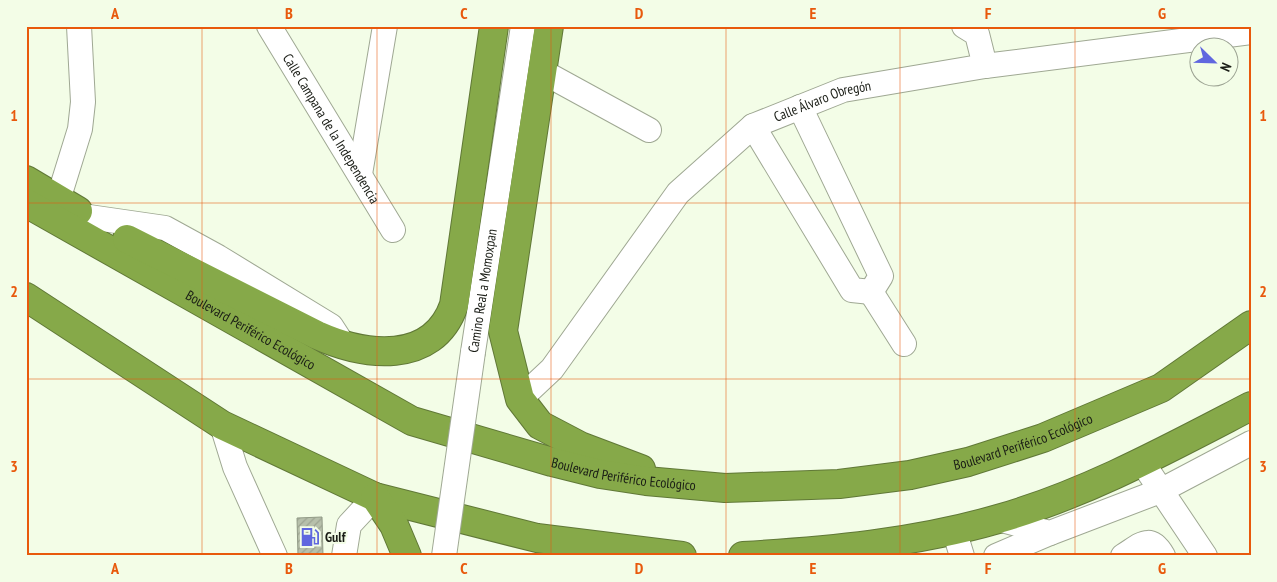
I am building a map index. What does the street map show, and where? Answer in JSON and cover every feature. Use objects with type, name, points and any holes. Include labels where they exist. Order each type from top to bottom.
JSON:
[{"type":"highway","points":[[26,180],[88,218],[317,335],[344,346],[378,351],[417,347],[434,336],[450,317],[454,305],[494,26]]},
{"type":"highway","points":[[549,26],[503,331],[520,399],[540,425],[580,446],[639,468],[725,488]]},
{"type":"highway","name":"Boulevard Periférico Ecológico","points":[[26,203],[412,421],[600,474],[646,481],[725,488],[840,484],[910,475],[968,462],[1043,438],[1160,388],[1251,326]]},
{"type":"highway","points":[[26,297],[222,425],[375,497],[537,538],[682,556]]},
{"type":"highway","points":[[743,556],[825,554],[954,530],[998,519],[1142,462],[1251,406]]},
{"type":"highway","points":[[375,497],[394,525],[406,556]]},
{"type":"street","points":[[58,200],[80,129],[83,102],[79,26]]},
{"type":"street","name":"Calle Campana de la Independencia","points":[[269,26],[393,230]]},
{"type":"street","points":[[360,174],[384,26]]},
{"type":"street","name":"Camino Real a Momoxpan","points":[[444,556],[523,26]]},
{"type":"street","points":[[964,26],[977,34],[985,66]]},
{"type":"street","name":"Calle Álvaro Obregón","points":[[520,399],[552,370],[678,193],[753,126],[843,90],[985,66],[1251,32]]},
{"type":"street","points":[[543,72],[649,130]]},
{"type":"street","points":[[800,107],[881,276],[871,292]]},
{"type":"street","points":[[753,126],[852,290],[871,292]]},
{"type":"street","points":[[871,292],[904,344]]},
{"type":"street","points":[[222,425],[235,467],[275,556]]},
{"type":"street","points":[[996,556],[1160,491],[1251,443]]},
{"type":"street","points":[[1142,462],[1205,556]]},
{"type":"street","points":[[344,556],[349,524],[375,497]]},
{"type":"street","points":[[998,519],[1050,533]]},
{"type":"street","points":[[954,530],[962,556]]},
{"type":"street","points":[[1123,556],[1141,544],[1151,542],[1157,544],[1163,556]]},
{"type":"building","name":"Gulf","points":[[322,517],[323,556],[298,556],[297,518]]},
{"type":"place","name":"Gulf","points":[[310,537]]}]
